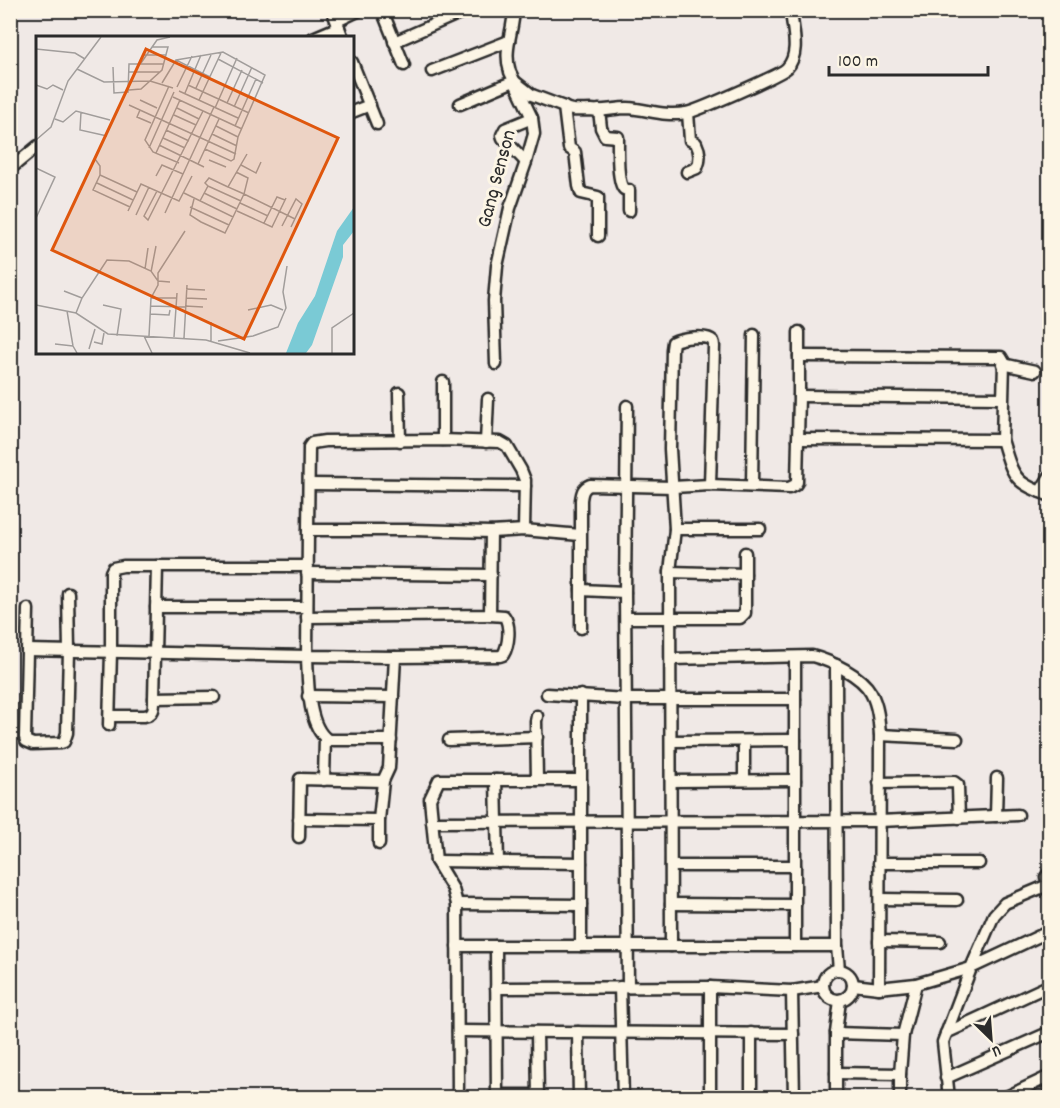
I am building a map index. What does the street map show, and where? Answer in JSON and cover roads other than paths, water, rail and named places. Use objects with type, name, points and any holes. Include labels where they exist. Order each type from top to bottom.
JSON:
[{"type":"street","points":[[315,36],[336,19],[360,10]]},
{"type":"street","points":[[381,10],[404,65]]},
{"type":"street","points":[[394,42],[468,10]]},
{"type":"street","name":"Gang Senson","points":[[496,364],[494,302],[497,266],[510,208],[534,134],[532,117],[507,64],[514,10]]},
{"type":"street","points":[[460,104],[514,81],[532,95],[568,110],[628,108],[662,114],[688,113],[787,69],[793,56],[795,42],[791,10]]},
{"type":"street","points":[[336,19],[342,36]]},
{"type":"street","points":[[432,71],[509,41]]},
{"type":"street","points":[[354,66],[377,124]]},
{"type":"street","points":[[354,111],[370,105]]},
{"type":"street","points":[[564,107],[569,148],[575,152],[581,193],[598,197],[598,236]]},
{"type":"street","points":[[599,110],[601,128],[605,136],[618,136],[620,179],[622,187],[629,190],[629,211]]},
{"type":"street","points":[[687,172],[697,168],[700,161],[696,143],[690,140],[688,113]]},
{"type":"street","points":[[526,162],[502,135],[505,129],[532,117]]},
{"type":"street","points":[[10,169],[36,148]]},
{"type":"street","points":[[581,628],[580,535],[581,500],[585,487],[627,485],[673,488],[710,485],[789,488],[795,485],[799,332]]},
{"type":"street","points":[[752,486],[754,335]]},
{"type":"street","points":[[671,946],[670,572],[675,529],[670,438],[672,349],[673,342],[687,337],[710,339],[713,342],[710,485]]},
{"type":"street","points":[[799,356],[998,356],[1003,359],[1002,440],[1012,468],[1020,482],[1045,494],[1050,476]]},
{"type":"street","points":[[1003,364],[1035,371]]},
{"type":"street","points":[[443,382],[443,440]]},
{"type":"street","points":[[399,393],[400,441]]},
{"type":"street","points":[[799,396],[1002,398]]},
{"type":"street","points":[[486,442],[488,399]]},
{"type":"street","points":[[623,1098],[621,1032],[628,946],[625,592],[627,406]]},
{"type":"street","points":[[798,439],[1002,440]]},
{"type":"street","points":[[324,780],[324,738],[318,728],[308,696],[307,569],[309,447],[312,443],[443,440],[500,442],[507,446],[521,470],[525,486],[524,530]]},
{"type":"street","points":[[309,484],[525,486]]},
{"type":"street","points":[[675,529],[760,529]]},
{"type":"street","points":[[308,530],[491,532],[524,530],[580,535]]},
{"type":"street","points":[[490,615],[491,532]]},
{"type":"street","points":[[626,618],[740,618],[745,613],[745,553]]},
{"type":"street","points":[[157,566],[152,713],[150,716],[110,721],[112,569],[117,566],[157,566],[307,569],[491,575]]},
{"type":"street","points":[[670,572],[745,574]]},
{"type":"street","points":[[581,590],[625,592]]},
{"type":"street","points":[[28,609],[25,737],[26,741],[33,744],[61,743],[65,740],[69,651],[68,593]]},
{"type":"street","points":[[27,650],[395,657],[500,656],[506,651],[508,623],[504,616],[156,607]]},
{"type":"street","points":[[671,659],[812,656],[836,665],[865,684],[872,694],[879,718],[880,735],[879,988]]},
{"type":"street","points":[[379,844],[383,781],[389,768],[395,657]]},
{"type":"street","points":[[795,657],[795,946]]},
{"type":"street","points":[[836,665],[839,970]]},
{"type":"street","points":[[547,694],[626,699],[795,699]]},
{"type":"street","points":[[581,695],[581,946]]},
{"type":"street","points":[[308,696],[393,697]]},
{"type":"street","points":[[154,698],[214,697]]},
{"type":"street","points":[[537,716],[537,780]]},
{"type":"street","points":[[880,735],[957,739]]},
{"type":"street","points":[[450,740],[537,737]]},
{"type":"street","points":[[324,738],[328,740],[391,740]]},
{"type":"street","points":[[671,741],[795,740]]},
{"type":"street","points":[[744,741],[744,780]]},
{"type":"street","points":[[996,816],[997,778]]},
{"type":"street","points":[[299,837],[300,779],[383,781]]},
{"type":"street","points":[[458,1098],[457,904],[453,890],[436,861],[430,799],[439,780],[581,780]]},
{"type":"street","points":[[496,780],[498,862]]},
{"type":"street","points":[[671,781],[795,780]]},
{"type":"street","points":[[879,783],[954,782],[958,785],[959,818]]},
{"type":"street","points":[[432,822],[879,821],[1018,815]]},
{"type":"street","points":[[300,819],[379,820]]},
{"type":"street","points":[[436,861],[581,863]]},
{"type":"street","points":[[879,862],[979,863]]},
{"type":"street","points":[[671,866],[795,866]]},
{"type":"street","points":[[949,1098],[943,1046],[946,1033],[994,915],[1005,903],[1049,886],[1046,875],[1050,872]]},
{"type":"street","points":[[880,899],[957,900]]},
{"type":"street","points":[[457,904],[581,905]]},
{"type":"street","points":[[671,904],[795,905]]},
{"type":"street","points":[[853,985],[879,988],[916,984],[960,972],[1050,931]]},
{"type":"street","points":[[879,941],[940,942]]},
{"type":"street","points":[[457,945],[837,946]]},
{"type":"street","points":[[496,946],[497,1096],[538,1096],[537,1032]]},
{"type":"street","points":[[839,970],[846,972],[853,981],[850,995],[840,1000],[828,997],[823,986],[828,975],[839,970]]},
{"type":"street","points":[[900,1098],[903,1035],[916,984]]},
{"type":"street","points":[[946,1033],[1050,985]]},
{"type":"street","points":[[496,988],[710,987],[792,991],[823,986]]},
{"type":"street","points":[[710,987],[710,1098]]},
{"type":"street","points":[[792,991],[794,1098]]},
{"type":"street","points":[[836,1098],[836,1033],[840,1000]]},
{"type":"street","points":[[458,1031],[793,1034]]},
{"type":"street","points":[[579,1032],[579,1098]]},
{"type":"street","points":[[946,1078],[1050,1032]]},
{"type":"street","points":[[751,1033],[751,1098]]},
{"type":"street","points":[[836,1033],[903,1035]]},
{"type":"street","points":[[836,1073],[900,1074]]},
{"type":"street","points":[[1004,1098],[1050,1076]]},
{"type":"street","points":[[1047,1098],[1050,1090]]}]
